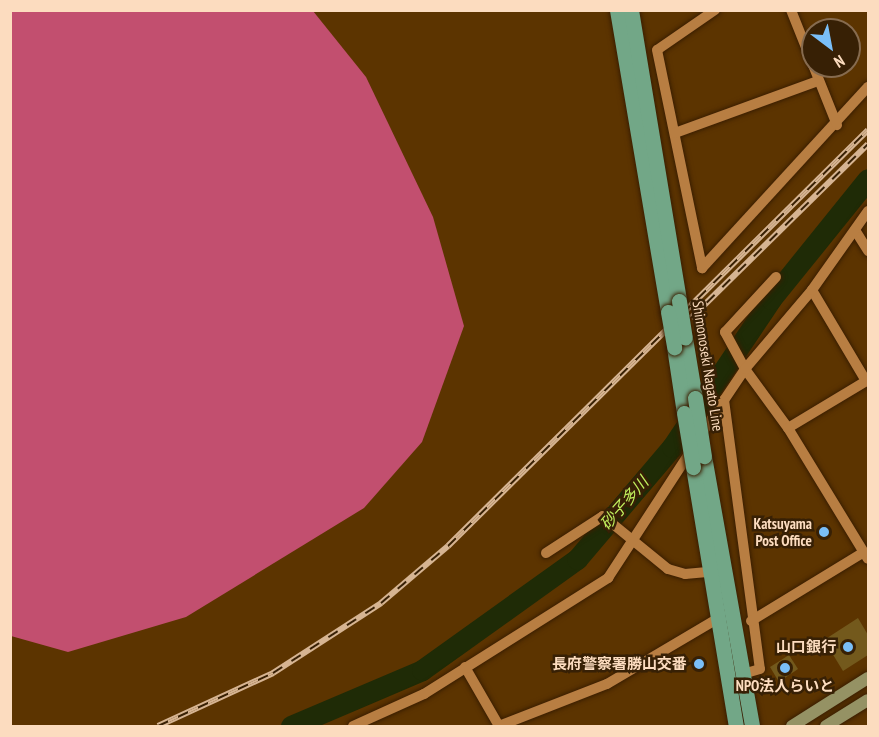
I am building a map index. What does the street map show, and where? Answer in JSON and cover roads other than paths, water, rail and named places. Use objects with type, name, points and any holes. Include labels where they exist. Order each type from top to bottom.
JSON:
[{"type":"main road","name":"Shimonoseki Nagato Line","points":[[616,10],[680,343],[695,398],[698,462],[710,572],[736,726]]},
{"type":"main road","name":"Shimonoseki Nagato Line","points":[[631,10],[673,306]]},
{"type":"main road","name":"Shimonoseki Nagato Line","points":[[680,343],[684,413],[698,462],[752,726]]},
{"type":"main road","points":[[792,726],[868,678]]},
{"type":"main road","points":[[826,726],[868,700]]},
{"type":"street","points":[[715,10],[657,50],[702,268],[837,125],[868,87]]},
{"type":"street","points":[[791,10],[837,125]]},
{"type":"street","points":[[675,133],[818,81]]},
{"type":"street","points":[[352,726],[424,694],[465,666],[609,578],[724,400],[744,365],[812,290],[868,211]]},
{"type":"street","points":[[855,230],[868,251]]},
{"type":"street","points":[[751,621],[865,550],[788,428],[744,365],[725,332],[776,277]]},
{"type":"street","points":[[788,428],[867,380],[812,290]]},
{"type":"street","points":[[724,400],[751,621],[760,669],[743,674]]},
{"type":"street","points":[[546,553],[603,516],[668,568],[685,574],[710,572]]},
{"type":"street","points":[[465,666],[499,726],[607,684],[717,619]]},
{"type":"waterway","name":"砂子多川","points":[[291,726],[422,670],[577,559],[672,447],[771,299],[868,179]]},
{"type":"railway","points":[[158,726],[273,673],[381,603],[448,546],[868,130]]},
{"type":"railway","points":[[691,318],[868,144]]},
{"type":"place","name":"Katsuyama Post Office","points":[[824,532]]},
{"type":"place","name":"山口銀行","points":[[848,647]]},
{"type":"place","name":"長府警察署勝山交番","points":[[699,664]]},
{"type":"place","name":"NPO法人らいと","points":[[785,668]]}]
